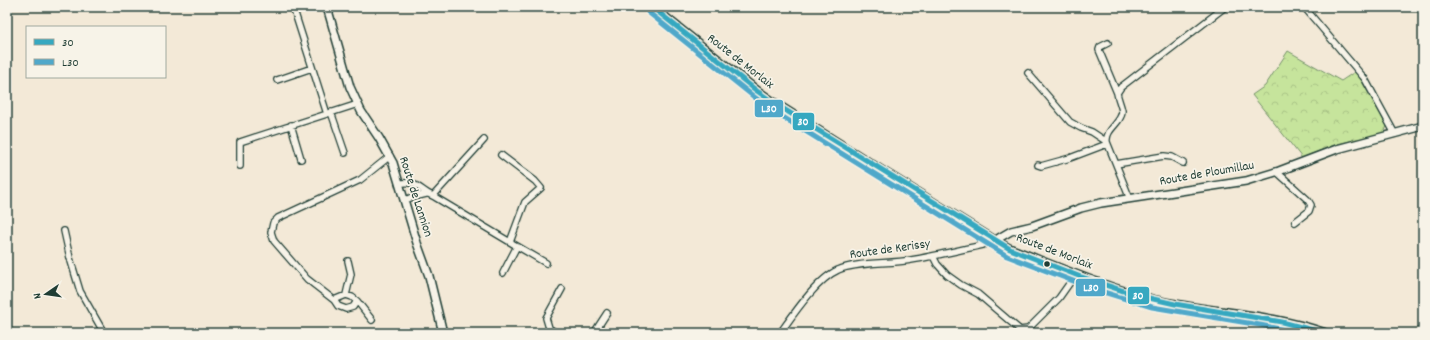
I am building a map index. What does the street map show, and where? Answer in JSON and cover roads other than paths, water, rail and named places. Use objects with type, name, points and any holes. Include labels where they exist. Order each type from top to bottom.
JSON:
[{"type":"main road","name":"Route de Morlaix","points":[[656,8],[757,91],[777,105],[882,172],[1010,249],[1120,290],[1152,299],[1305,326],[1324,333]]},
{"type":"street","points":[[293,7],[312,68],[345,153]]},
{"type":"street","name":"Route de Lannion","points":[[326,7],[350,87],[358,104],[390,156],[417,243],[429,276],[443,333]]},
{"type":"street","points":[[1117,93],[1127,82],[1225,7]]},
{"type":"street","points":[[1304,7],[1365,80],[1395,134]]},
{"type":"street","points":[[1108,43],[1100,47],[1099,50],[1117,93],[1122,111],[1119,119],[1107,134],[1107,143],[1130,199]]},
{"type":"street","points":[[276,80],[312,68]]},
{"type":"street","points":[[1028,73],[1070,122],[1092,132],[1107,143]]},
{"type":"street","points":[[240,166],[240,142],[358,104]]},
{"type":"street","points":[[291,125],[302,159]]},
{"type":"street","name":"Route de Ploumillau","points":[[997,242],[999,238],[1011,231],[1032,226],[1081,208],[1101,203],[1232,184],[1263,177],[1337,149],[1423,126]]},
{"type":"street","points":[[433,196],[484,140]]},
{"type":"street","points":[[1038,165],[1041,166],[1070,158],[1107,143]]},
{"type":"street","points":[[357,301],[353,307],[346,309],[338,306],[334,300],[307,279],[274,241],[271,232],[273,223],[278,218],[360,180],[390,156]]},
{"type":"street","points":[[501,156],[535,181],[541,188],[525,202],[510,242]]},
{"type":"street","points":[[1116,164],[1164,156],[1172,157],[1183,163]]},
{"type":"street","points":[[1277,172],[1308,200],[1311,205],[1309,211],[1295,222]]},
{"type":"street","points":[[399,184],[406,182],[412,183],[426,194],[433,196],[546,263]]},
{"type":"street","points":[[404,201],[426,194]]},
{"type":"street","points":[[64,231],[80,291],[104,333]]},
{"type":"street","name":"Route de Kerissy","points":[[780,333],[804,301],[827,276],[838,270],[851,266],[910,260],[983,245]]},
{"type":"street","points":[[503,273],[517,246]]},
{"type":"street","points":[[933,256],[937,264],[947,275],[961,285],[978,294],[1020,330],[1028,329],[1059,298],[1076,274]]},
{"type":"street","points":[[346,295],[351,274],[348,261]]},
{"type":"street","points":[[556,333],[549,328],[546,318],[562,289]]},
{"type":"street","points":[[334,300],[346,295],[352,297],[372,320]]},
{"type":"street","points":[[594,333],[607,313]]}]
